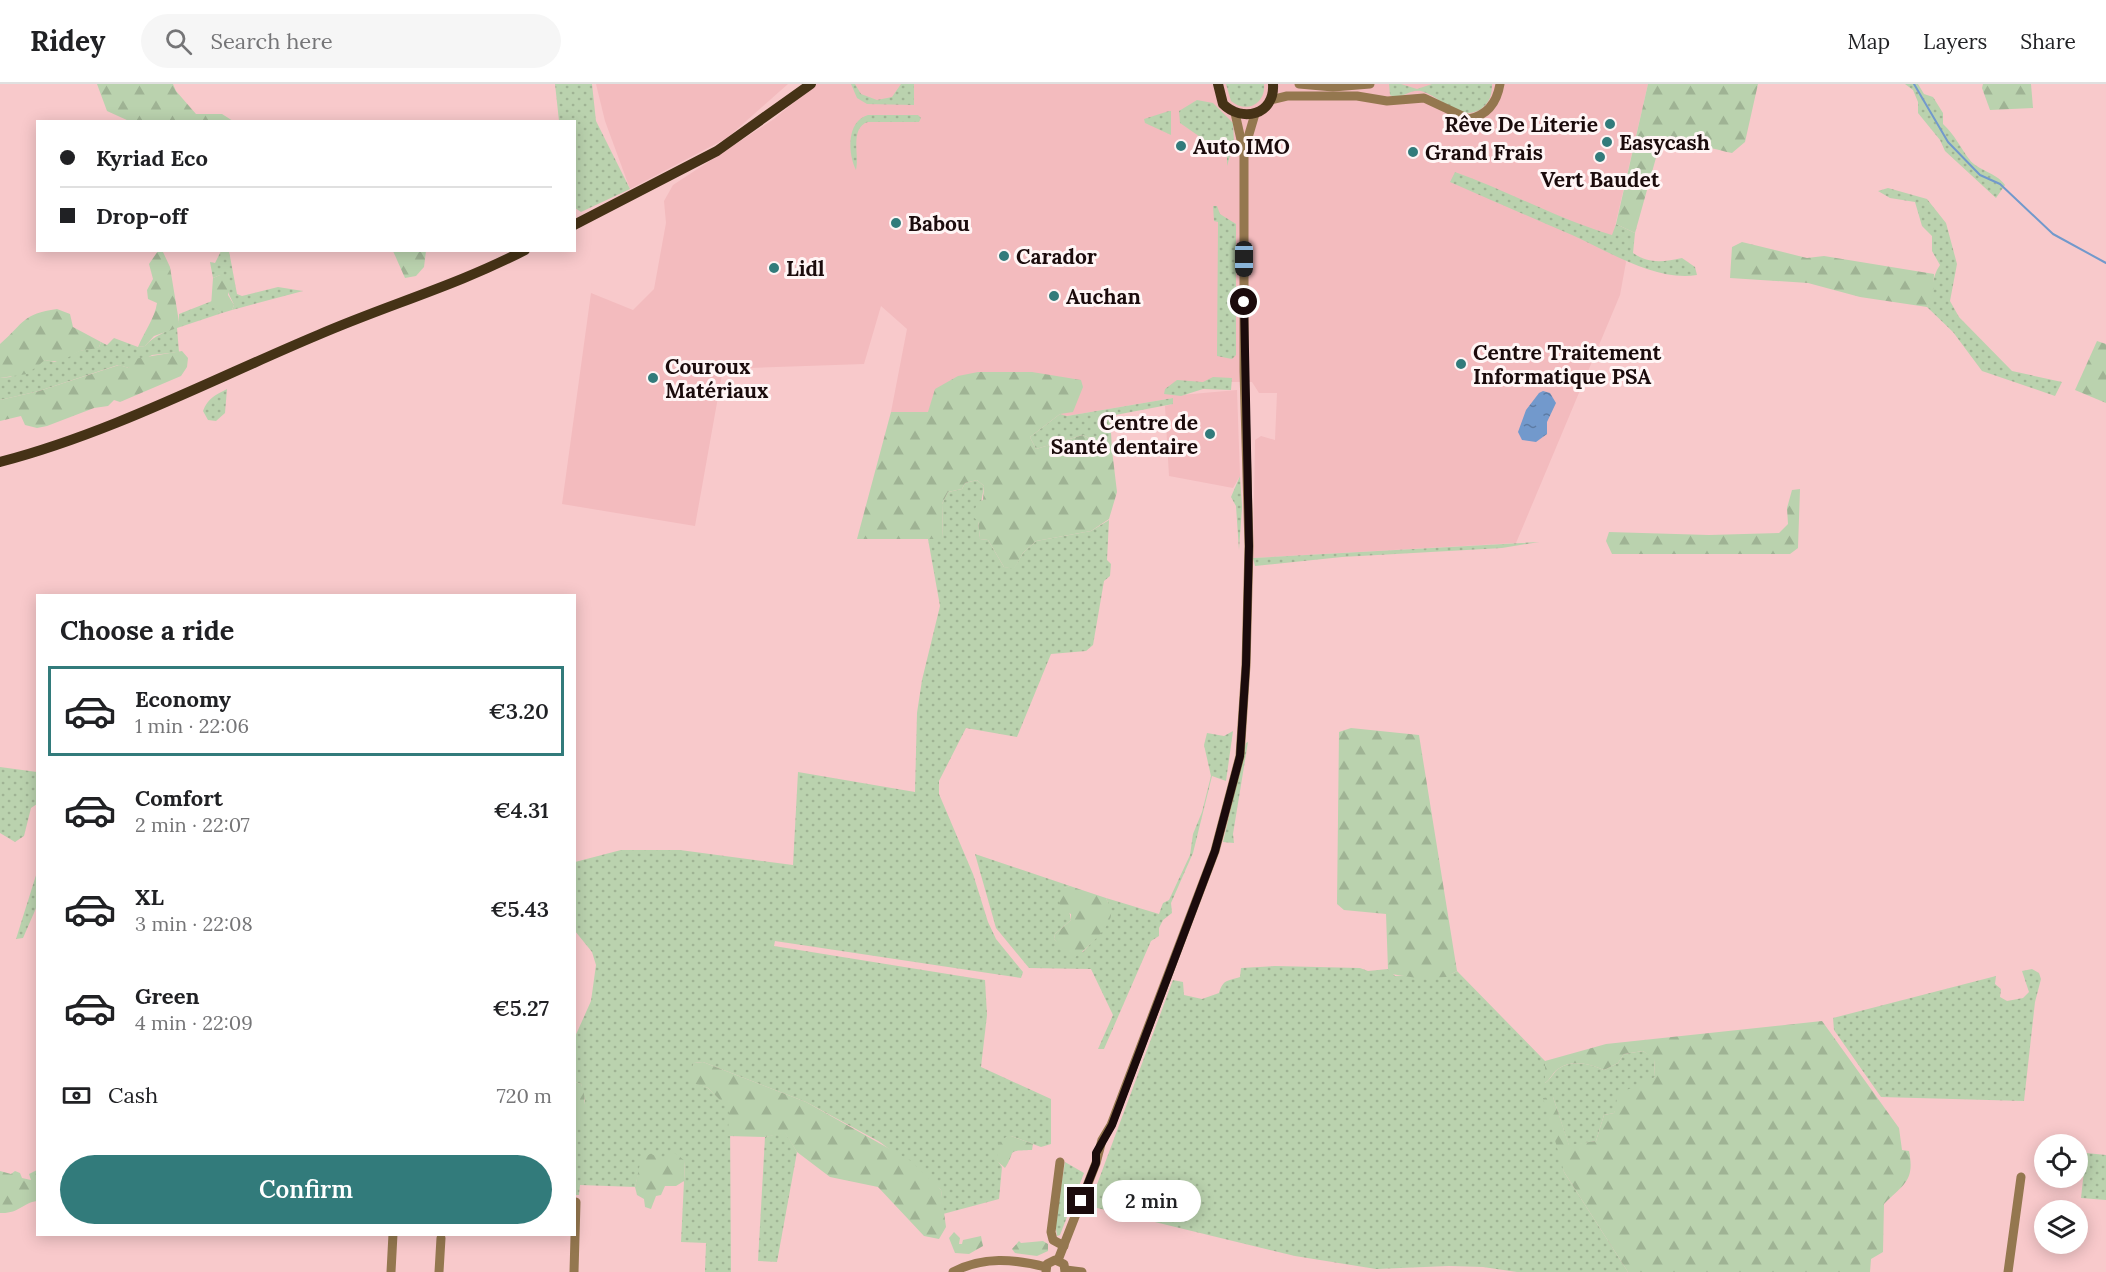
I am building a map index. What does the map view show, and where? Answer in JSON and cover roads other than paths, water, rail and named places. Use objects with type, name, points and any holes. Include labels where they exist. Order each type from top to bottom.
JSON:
[{"type":"main road","points":[[781,104],[798,84]]},
{"type":"main road","points":[[576,224],[741,136],[781,104],[811,84]]},
{"type":"main road","points":[[1218,84],[1223,104],[1235,113],[1255,114],[1270,100],[1273,84]]},
{"type":"main road","points":[[0,462],[162,404],[339,326],[443,288],[521,252]]},
{"type":"street","points":[[1299,84],[1333,87],[1370,84]]},
{"type":"street","points":[[1270,100],[1287,96],[1357,96],[1387,101],[1424,98],[1469,119],[1488,110],[1497,99],[1500,84]]},
{"type":"street","points":[[1058,1260],[1096,1163],[1096,1153],[1112,1125],[1215,851],[1232,793],[1233,773],[1237,768],[1246,665],[1249,546],[1244,153],[1235,113]]},
{"type":"street","points":[[1244,153],[1255,114]]},
{"type":"street","points":[[1060,1162],[1050,1232],[1053,1240],[1064,1246]]},
{"type":"street","points":[[2008,1272],[2021,1177]]},
{"type":"street","points":[[391,1272],[393,1236]]},
{"type":"street","points":[[574,1272],[575,1236]]},
{"type":"street","points":[[439,1272],[441,1238]]},
{"type":"street","points":[[953,1272],[973,1264],[996,1260],[1020,1261],[1046,1270],[1052,1261],[1058,1260]]},
{"type":"street","points":[[1058,1260],[1066,1271],[1082,1272]]},
{"type":"water","points":[[1543,391],[1550,393],[1556,403],[1547,422],[1547,434],[1536,442],[1522,440],[1518,432],[1526,410]]},
{"type":"waterway","points":[[1914,84],[1948,142],[1980,175],[2000,184],[2053,234],[2106,263]]},
{"type":"place","name":"Rêve De Literie","points":[[1610,124]]},
{"type":"place","name":"Easycash","points":[[1607,142]]},
{"type":"place","name":"Auto IMO","points":[[1181,146]]},
{"type":"place","name":"Grand Frais","points":[[1413,152]]},
{"type":"place","name":"Vert Baudet","points":[[1600,157]]},
{"type":"place","name":"Babou","points":[[896,223]]},
{"type":"place","name":"Carador","points":[[1004,256]]},
{"type":"place","name":"Lidl","points":[[774,268]]},
{"type":"place","name":"Auchan","points":[[1054,296]]},
{"type":"place","name":"Centre Traitement Informatique PSA","points":[[1461,364]]},
{"type":"place","name":"Couroux Matériaux","points":[[653,378]]},
{"type":"place","name":"Centre de Santé dentaire","points":[[1210,434]]}]
